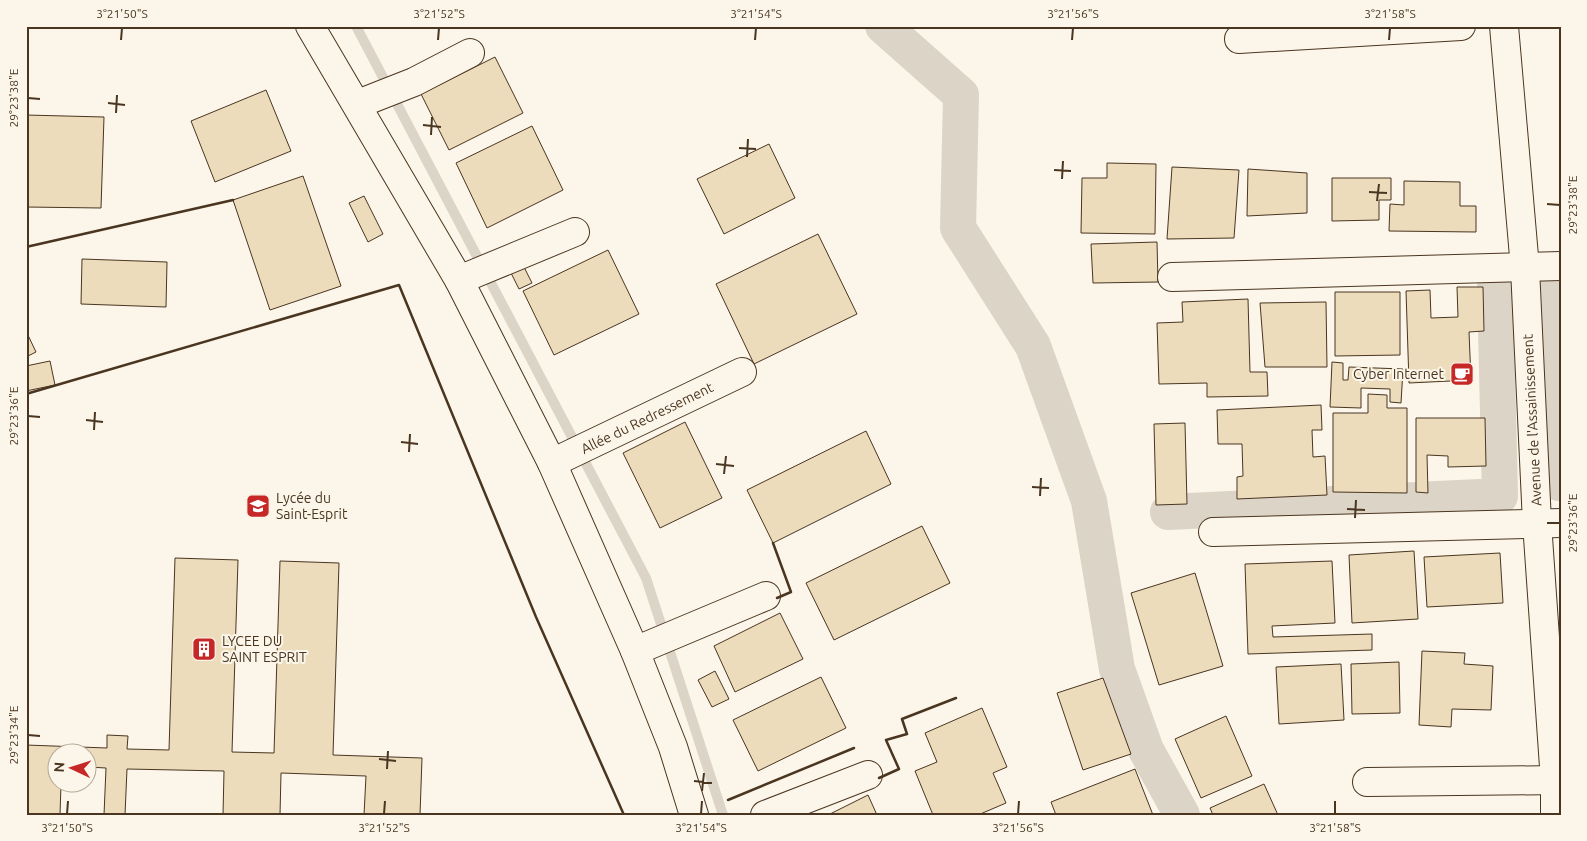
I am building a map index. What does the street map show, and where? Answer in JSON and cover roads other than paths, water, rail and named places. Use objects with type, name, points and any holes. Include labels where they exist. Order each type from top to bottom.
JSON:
[{"type":"street","points":[[310,26],[358,104],[459,280],[552,464],[634,651],[673,747],[694,815]]},
{"type":"street","points":[[1239,39],[1461,26]]},
{"type":"street","name":"Avenue de l'Assainissement","points":[[1504,26],[1549,523],[1558,781],[1555,815]]},
{"type":"street","points":[[358,104],[414,82],[470,53]]},
{"type":"street","points":[[459,280],[575,232]]},
{"type":"street","points":[[1172,277],[1561,266]]},
{"type":"street","name":"Allée du Redressement","points":[[552,464],[742,372]]},
{"type":"street","points":[[1213,532],[1549,523]]},
{"type":"street","points":[[634,651],[766,596]]},
{"type":"street","points":[[765,815],[868,775]]},
{"type":"street","points":[[1367,782],[1558,781]]},
{"type":"waterway","points":[[356,26],[646,578],[723,815]]},
{"type":"waterway","points":[[883,26],[961,95],[958,228],[1033,346],[1089,501],[1117,669],[1146,750],[1182,815]]},
{"type":"waterway","points":[[1557,272],[1559,483],[1561,483]]},
{"type":"waterway","points":[[1168,512],[1500,496],[1495,287]]},
{"type":"place","name":"Cyber Internet","points":[[1462,374]]},
{"type":"place","name":"Lycée du Saint-Esprit","points":[[258,506]]},
{"type":"place","name":"LYCEE DU SAINT ESPRIT","points":[[204,649]]}]
